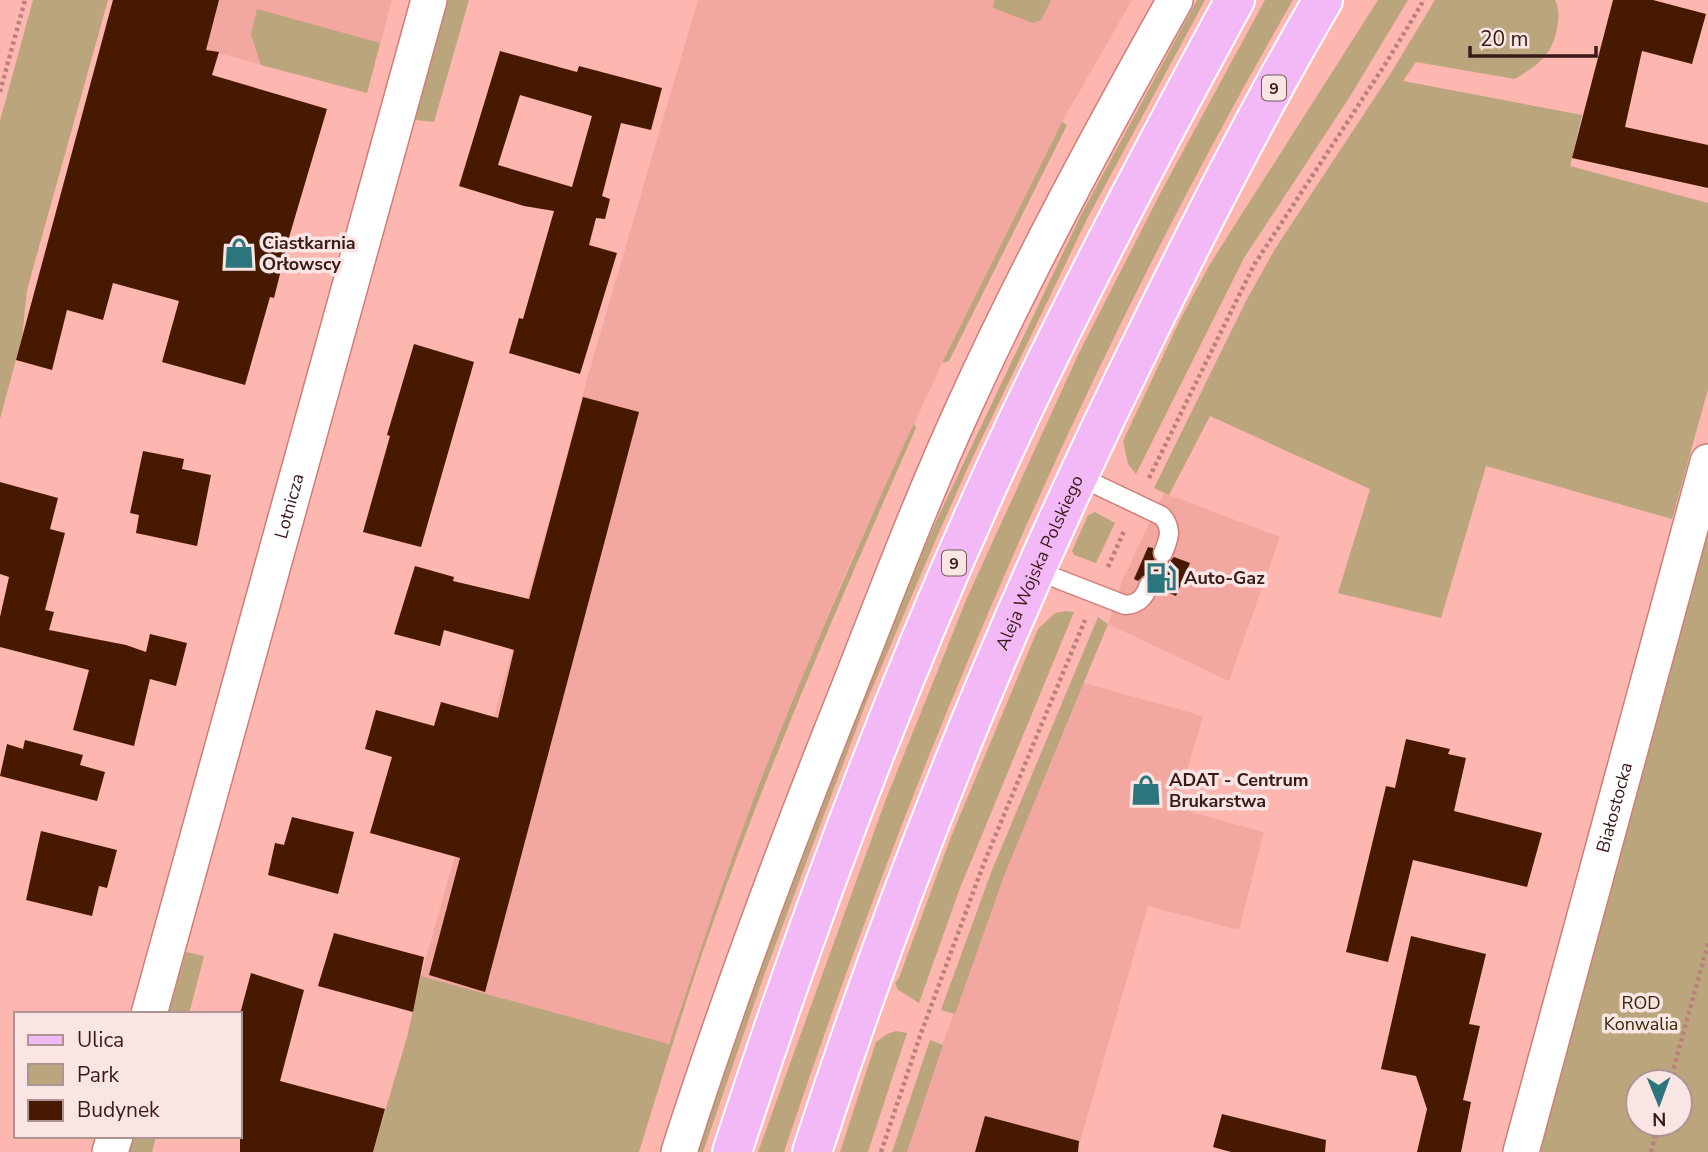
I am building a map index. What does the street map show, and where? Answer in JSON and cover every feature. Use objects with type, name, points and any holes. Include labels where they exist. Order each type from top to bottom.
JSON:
[{"type":"main road","name":"9","points":[[732,1152],[829,870],[879,741],[947,579],[1020,417],[1074,306],[1138,179],[1235,0]]},
{"type":"main road","name":"Aleja Wojska Polskiego","points":[[812,1152],[900,900],[972,717],[1034,570],[1214,199],[1323,0]]},
{"type":"street","name":"Lotnicza","points":[[150,1012],[429,0]]},
{"type":"street","points":[[678,1152],[711,1051],[804,799],[890,582],[963,409],[1049,234],[1175,0]]},
{"type":"street","name":"Białostocka","points":[[1521,1152],[1708,462]]},
{"type":"lane","points":[[1078,476],[1162,516],[1167,522],[1170,538],[1163,553]]},
{"type":"lane","points":[[1034,570],[1125,605],[1145,597],[1149,585]]},
{"type":"path","points":[[0,92],[25,0]]},
{"type":"path","points":[[1674,1068],[1708,943]]},
{"type":"shaded area","points":[[113,0],[392,0],[367,93],[106,23]]},
{"type":"shaded area","points":[[698,0],[1132,0],[1062,122],[942,363],[846,572],[774,746],[669,1044],[421,976],[588,375]]},
{"type":"shaded area","points":[[1164,493],[1280,537],[1229,681],[1108,624],[1123,579]]},
{"type":"shaded area","points":[[1084,683],[1203,716],[1176,808],[1264,832],[1239,930],[1148,906],[1077,1152],[907,1152],[933,1071],[1004,876]]},
{"type":"green space","points":[[33,0],[108,0],[27,290],[22,337],[0,419],[0,121]]},
{"type":"green space","points":[[447,0],[469,0],[434,122],[415,120]]},
{"type":"green space","points":[[994,0],[1051,0],[1041,20],[1033,23],[993,8]]},
{"type":"green space","points":[[1197,0],[1205,0],[1087,219],[936,539],[866,703],[763,978],[703,1152],[697,1152],[756,972],[860,700],[932,530],[1081,215]]},
{"type":"green space","points":[[1265,0],[1293,0],[1216,138],[1144,278],[1010,563],[890,855],[784,1152],[758,1152],[886,799],[967,598],[1079,353],[1161,192]]},
{"type":"green space","points":[[1378,0],[1408,0],[1349,98],[1244,258],[1136,474],[1128,464],[1123,441],[1180,320],[1210,264]]},
{"type":"green space","points":[[1435,0],[1555,0],[1558,20],[1550,50],[1543,59],[1515,79],[1416,62],[1403,81],[1582,115],[1570,166],[1708,203],[1708,389],[1672,519],[1486,466],[1441,618],[1338,593],[1370,489],[1210,416],[1169,495],[1154,488],[1247,299],[1275,249],[1391,73]]},
{"type":"green space","points":[[257,9],[380,43],[367,93],[261,65],[251,35]]},
{"type":"green space","points":[[1062,122],[1067,125],[949,361],[942,363]]},
{"type":"green space","points":[[914,423],[916,428],[817,657],[747,831],[691,987],[639,1152],[373,1152],[407,1037],[421,976],[669,1044],[733,855],[775,744]]},
{"type":"green space","points":[[1095,512],[1115,523],[1096,563],[1074,555],[1072,551],[1088,515]]},
{"type":"green space","name":"ROD Konwalia","points":[[1708,519],[1708,1152],[1534,1152]]},
{"type":"green space","points":[[1074,612],[960,888],[919,1003],[898,990],[895,983],[951,837],[1038,629],[1055,613]]},
{"type":"green space","points":[[1098,617],[1108,624],[1004,876],[955,1014],[941,1010],[992,870]]},
{"type":"green space","points":[[186,952],[204,956],[190,1012],[169,1012]]},
{"type":"green space","points":[[896,1031],[907,1033],[868,1152],[840,1152],[876,1042]]},
{"type":"green space","points":[[930,1040],[943,1045],[907,1152],[892,1152]]},
{"type":"green space","points":[[132,1138],[156,1138],[152,1152],[128,1152]]},
{"type":"building","points":[[113,0],[219,0],[206,50],[219,52],[212,75],[327,109],[274,298],[270,297],[245,385],[162,362],[179,301],[113,283],[103,320],[67,310],[52,370],[16,360]]},
{"type":"building","points":[[1613,0],[1653,0],[1706,14],[1692,64],[1642,51],[1625,127],[1708,145],[1708,188],[1572,158]]},
{"type":"building","points":[[500,51],[577,72],[579,66],[662,88],[651,130],[621,123],[602,196],[610,199],[605,219],[596,218],[589,245],[617,253],[580,374],[509,353],[519,318],[523,319],[554,211],[524,206],[459,186]],"holes":[[[520,95],[592,116],[572,187],[498,165]]]},
{"type":"building","points":[[414,344],[474,362],[421,547],[363,532],[390,436],[387,435]]},
{"type":"building","points":[[583,397],[639,412],[485,992],[429,975],[460,858],[370,833],[392,757],[365,749],[376,710],[434,726],[441,702],[498,718],[514,650],[444,630],[440,646],[394,634],[415,566],[454,577],[453,581],[529,599]]},
{"type":"building","points":[[143,451],[184,459],[182,469],[211,475],[197,546],[136,533],[139,515],[130,513]]},
{"type":"building","points":[[0,482],[58,498],[50,529],[65,533],[45,610],[54,612],[49,630],[126,645],[146,652],[150,634],[187,643],[176,686],[150,679],[134,746],[73,730],[89,670],[0,647],[0,617],[9,577],[0,574]]},
{"type":"building","points":[[1148,547],[1153,548],[1154,559],[1159,564],[1169,562],[1174,557],[1190,563],[1176,596],[1160,589],[1158,579],[1153,574],[1143,576],[1138,581],[1134,579]]},
{"type":"building","points":[[1406,739],[1450,749],[1448,754],[1466,758],[1454,811],[1542,833],[1527,887],[1413,860],[1388,962],[1346,952],[1386,786],[1395,788]]},
{"type":"building","points":[[25,740],[83,755],[80,765],[105,772],[97,801],[0,776],[7,744],[23,749]]},
{"type":"building","points":[[292,817],[354,832],[338,894],[268,875],[275,843],[284,845]]},
{"type":"building","points":[[41,831],[117,850],[107,888],[99,886],[92,916],[26,900]]},
{"type":"building","points":[[334,933],[424,957],[413,1012],[318,986]]},
{"type":"building","points":[[1411,936],[1486,954],[1469,1024],[1480,1026],[1463,1100],[1471,1102],[1461,1152],[1417,1152],[1427,1109],[1416,1076],[1381,1069]]},
{"type":"building","points":[[251,973],[304,990],[280,1081],[385,1109],[373,1152],[240,1152],[241,1012]]},
{"type":"building","points":[[1222,1114],[1326,1140],[1325,1152],[1231,1152],[1213,1147]]},
{"type":"building","points":[[985,1116],[1079,1141],[1078,1152],[975,1152]]},
{"type":"place","name":"Ciastkarnia Orłowscy","points":[[239,253]]},
{"type":"place","name":"Auto-Gaz","points":[[1161,578]]},
{"type":"place","name":"ADAT - Centrum Brukarstwa","points":[[1146,790]]}]
